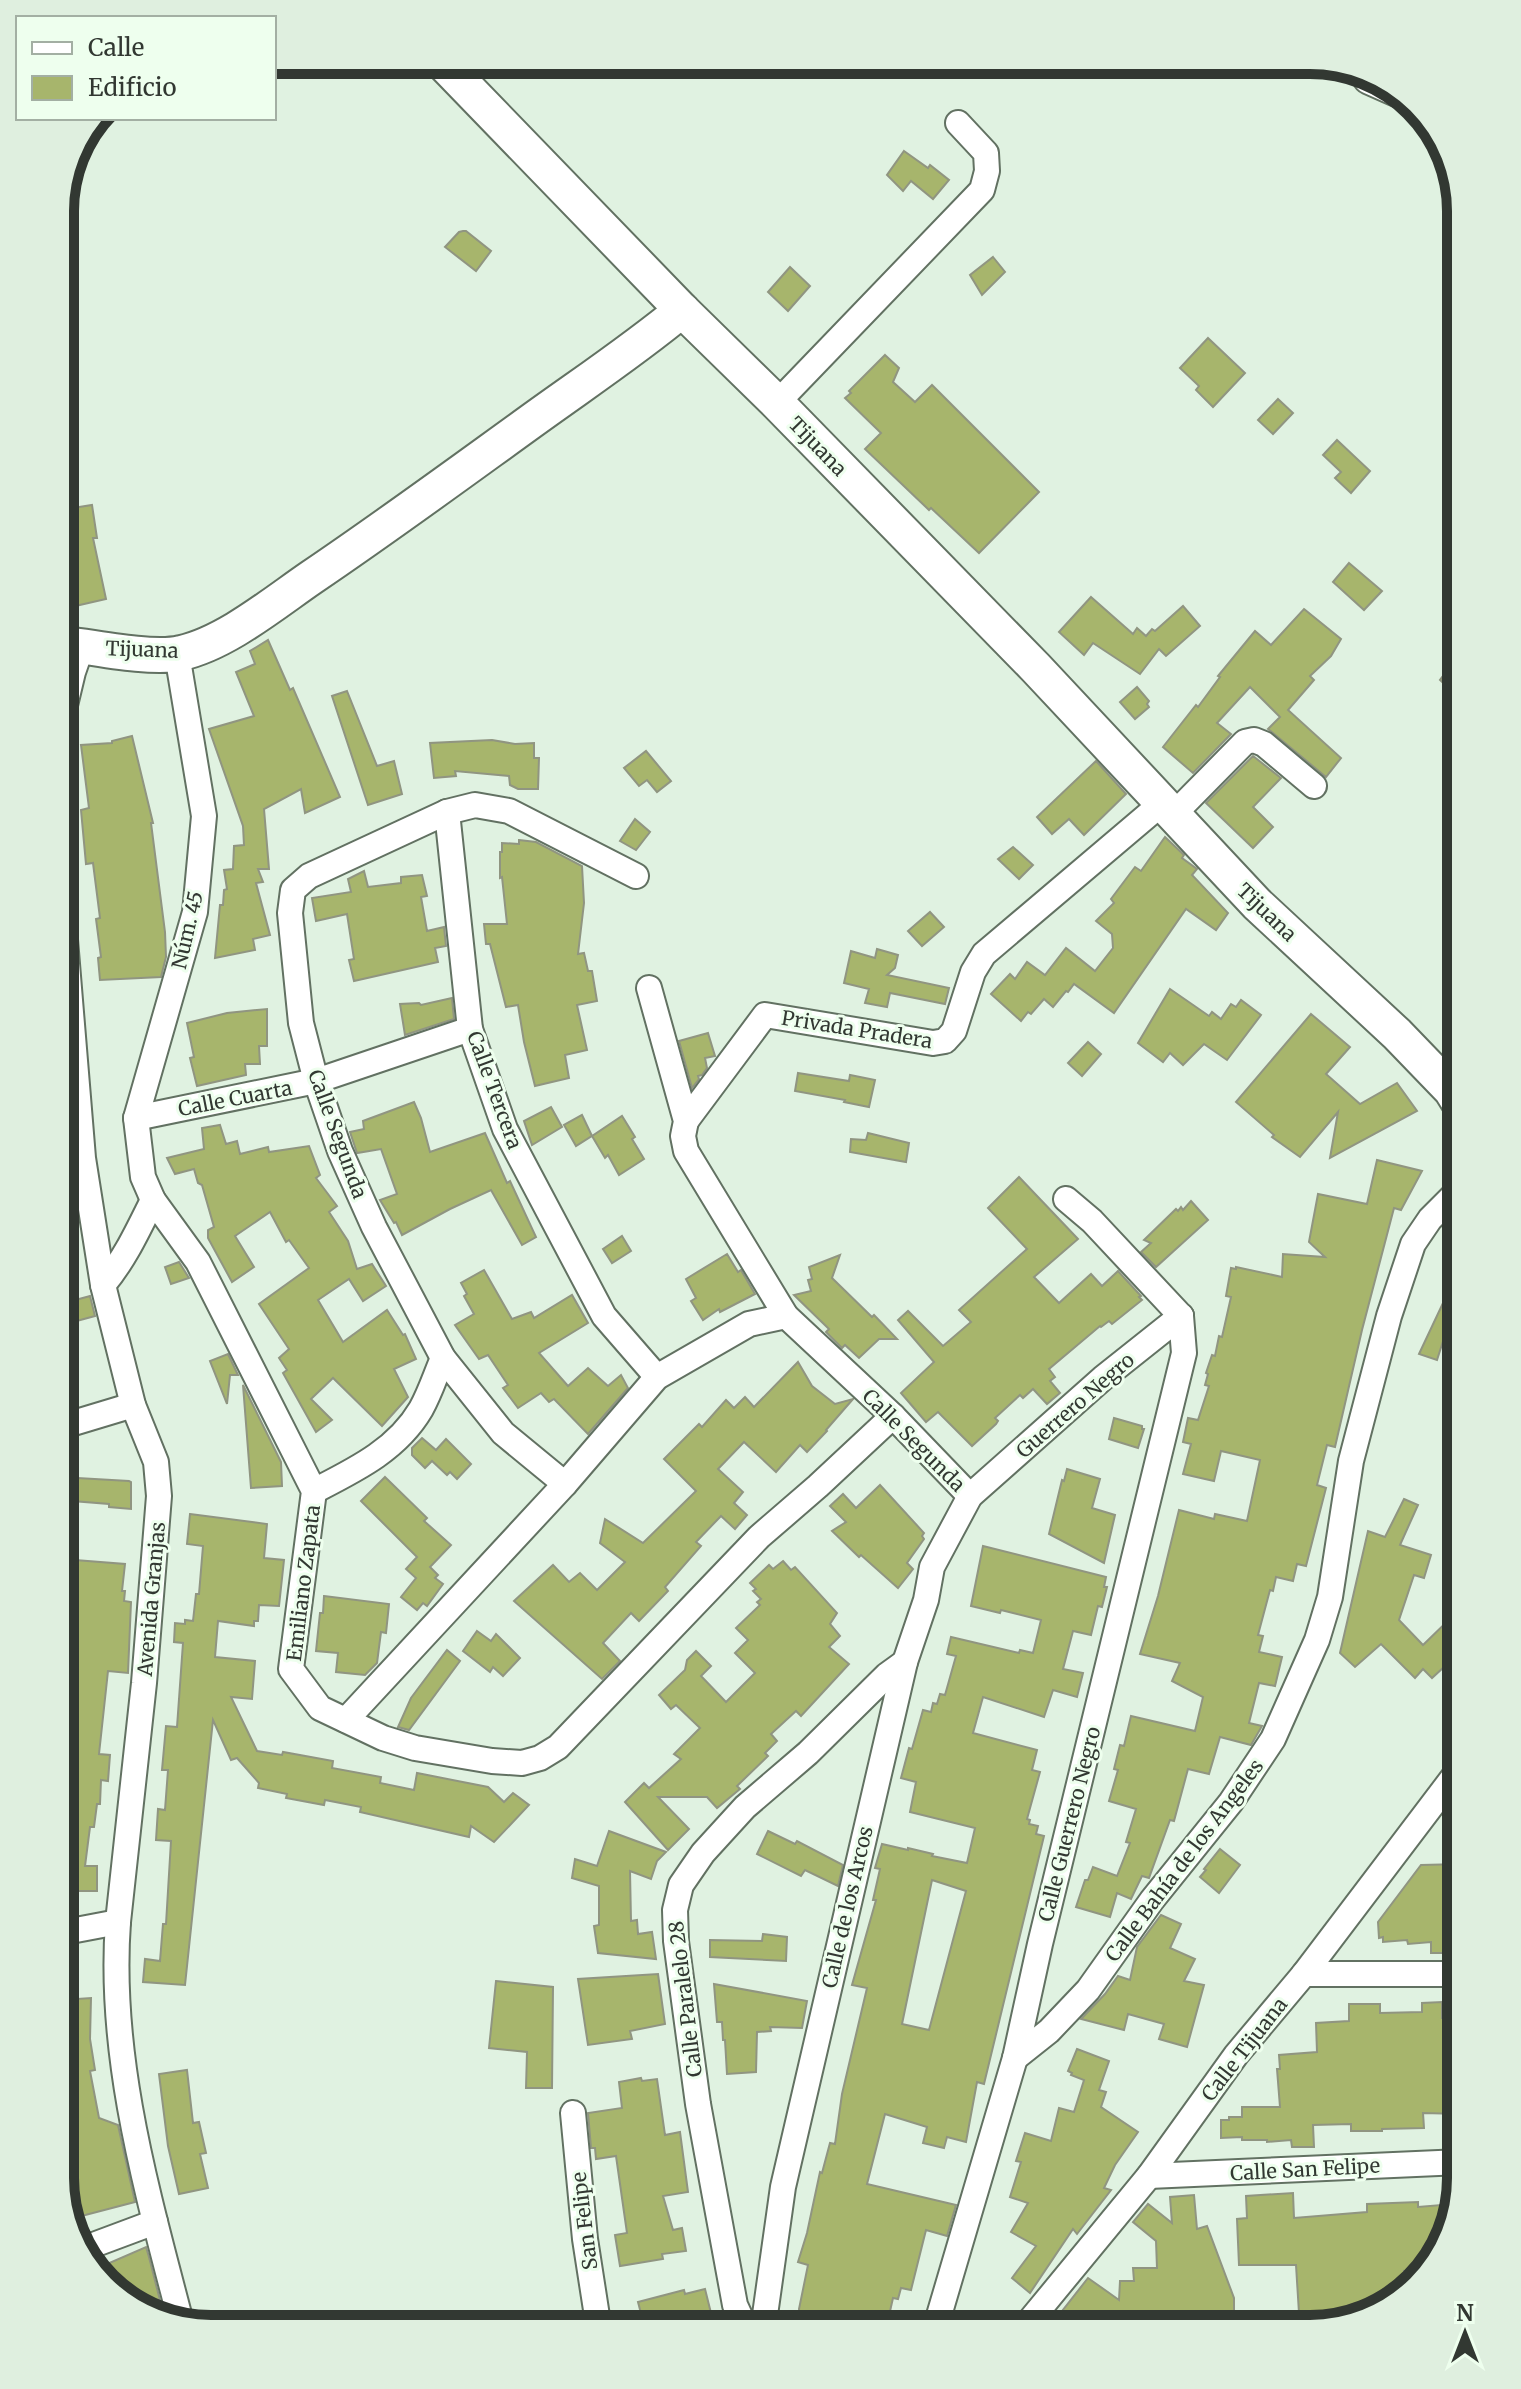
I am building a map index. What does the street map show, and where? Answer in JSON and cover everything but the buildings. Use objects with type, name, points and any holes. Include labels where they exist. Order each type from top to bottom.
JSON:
[{"type":"main road","points":[[454,74],[682,310]]},
{"type":"main road","name":"Tijuana","points":[[74,644],[132,653],[177,654],[203,647],[396,521],[682,310],[1036,668],[1257,904],[1397,1034],[1447,1086]]},
{"type":"street","points":[[777,403],[982,190],[987,171],[986,153],[958,123]]},
{"type":"street","name":"Núm. 45","points":[[153,1200],[143,1177],[136,1118],[195,912],[204,816],[177,654]]},
{"type":"street","points":[[1167,810],[1245,742],[1254,740],[1264,744],[1314,786]]},
{"type":"street","points":[[447,812],[475,805],[509,811],[636,876]]},
{"type":"street","name":"Privada Pradera","points":[[686,1121],[765,1015],[933,1043],[945,1041],[954,1031],[973,972],[984,954],[1167,810]]},
{"type":"street","name":"Calle Segunda","points":[[447,812],[309,876],[293,890],[290,913],[301,1023],[316,1081],[340,1151],[374,1227],[443,1358],[503,1433],[565,1484]]},
{"type":"street","name":"Calle Tercera","points":[[447,812],[470,1029],[505,1129],[604,1316],[657,1377]]},
{"type":"street","name":"Calle Segunda","points":[[649,988],[686,1121],[683,1136],[686,1151],[786,1316],[893,1416],[970,1496]]},
{"type":"street","name":"Calle Cuarta","points":[[136,1118],[316,1081],[470,1029]]},
{"type":"street","name":"Avenida Granjas","points":[[74,1049],[83,1158],[103,1285],[133,1405],[156,1462],[159,1496],[144,1683],[118,1922],[116,1971],[123,2070],[155,2222],[178,2310]]},
{"type":"street","points":[[1066,1199],[1092,1221],[1181,1316]]},
{"type":"street","points":[[103,1285],[132,1243],[153,1200]]},
{"type":"street","name":"Emiliano Zapata","points":[[153,1200],[198,1262],[314,1491],[291,1669],[320,1708],[383,1738],[415,1748],[522,1763],[540,1758],[558,1747],[759,1537],[893,1416]]},
{"type":"street","name":"Calle Bahía de los Angeles","points":[[1015,2058],[1049,2031],[1088,1990],[1152,1900],[1231,1802],[1273,1739],[1317,1640],[1330,1597],[1351,1461],[1389,1316],[1413,1244],[1430,1219],[1447,1202]]},
{"type":"street","points":[[346,1720],[565,1484],[657,1377],[749,1324],[786,1316]]},
{"type":"street","name":"Calle Guerrero Negro","points":[[939,2315],[1015,2058],[1184,1353],[1181,1316]]},
{"type":"street","name":"Guerrero Negro","points":[[970,1496],[1103,1378],[1181,1316]]},
{"type":"street","points":[[314,1491],[376,1457],[401,1438],[421,1408],[443,1358]]},
{"type":"street","points":[[74,1423],[133,1405]]},
{"type":"street","name":"Calle de los Arcos","points":[[765,2315],[783,2187],[905,1662],[926,1600],[932,1567],[970,1496]]},
{"type":"street","name":"Calle Paralelo 28","points":[[740,2315],[735,2305],[700,2118],[679,1967],[675,1910],[681,1885],[703,1853],[745,1807],[808,1753],[887,1675],[905,1662]]},
{"type":"street","name":"Calle Tijuana","points":[[1035,2315],[1149,2176],[1236,2055],[1304,1974],[1447,1788]]},
{"type":"street","points":[[74,1930],[118,1922]]},
{"type":"street","points":[[1304,1974],[1447,1974]]},
{"type":"street","name":"San Felipe","points":[[573,2113],[585,2239],[597,2315]]},
{"type":"street","name":"Calle San Felipe","points":[[1149,2176],[1447,2163]]},
{"type":"street","points":[[92,2245],[155,2222]]}]
